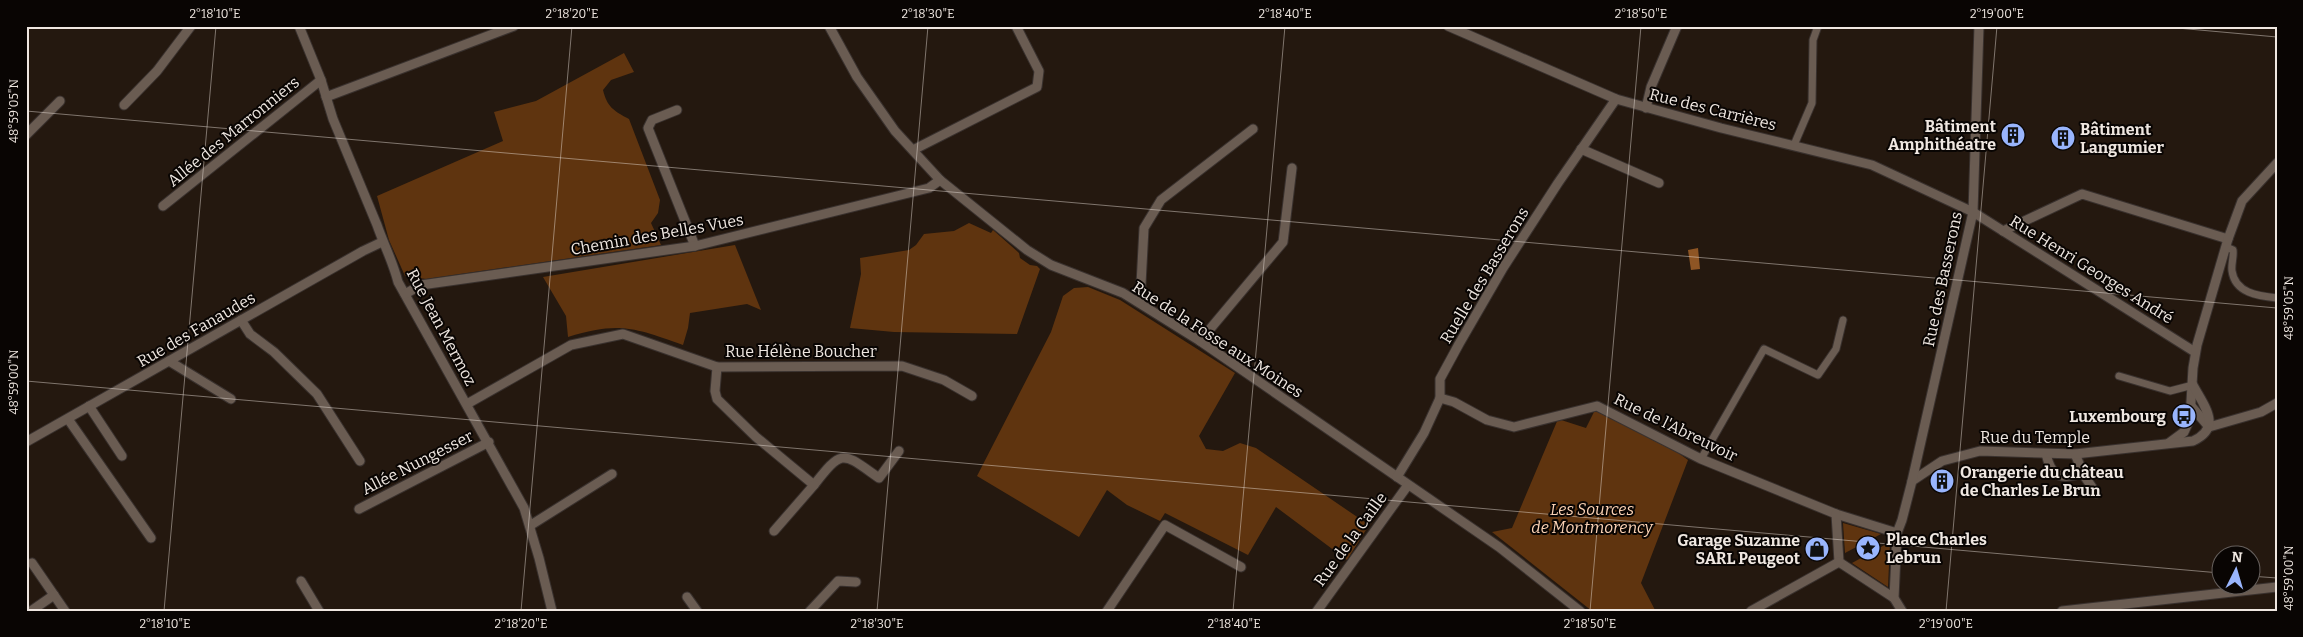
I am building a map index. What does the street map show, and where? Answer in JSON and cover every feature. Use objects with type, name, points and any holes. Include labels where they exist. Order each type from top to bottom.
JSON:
[{"type":"street","points":[[124,106],[157,71],[191,26]]},
{"type":"street","name":"Rue Jean Mermoz","points":[[299,26],[321,80],[332,119],[382,242],[390,257],[398,282],[521,501],[530,525],[552,611]]},
{"type":"street","points":[[326,97],[514,26]]},
{"type":"street","name":"Rue de la Fosse aux Moines","points":[[829,26],[858,77],[895,131],[940,180],[1039,259],[1055,268],[1123,294],[1200,342],[1500,547],[1580,611]]},
{"type":"street","points":[[913,150],[1037,87],[1039,72],[1016,26]]},
{"type":"street","name":"Rue des Carrières","points":[[1448,26],[1616,99],[1872,165],[1973,212]]},
{"type":"street","points":[[1646,108],[1652,87],[1677,26]]},
{"type":"street","points":[[1794,145],[1812,103],[1813,40],[1818,26]]},
{"type":"street","name":"Rue des Basserons","points":[[1894,598],[1897,533],[1912,481],[1973,212],[1979,26]]},
{"type":"street","name":"Allée des Marronniers","points":[[164,206],[321,80]]},
{"type":"street","name":"Ruelle des Basserons","points":[[1397,477],[1424,433],[1440,398],[1440,379],[1503,268],[1616,99]]},
{"type":"street","points":[[26,135],[60,102]]},
{"type":"street","points":[[676,110],[652,120],[648,128],[695,246]]},
{"type":"street","points":[[1140,304],[1144,228],[1161,200],[1252,129]]},
{"type":"street","points":[[1581,149],[1659,182]]},
{"type":"street","name":"Rue du Temple","points":[[2164,445],[2184,432],[2190,419],[2195,352],[2227,243],[2242,201],[2277,163]]},
{"type":"street","points":[[1200,342],[1283,242],[1292,168]]},
{"type":"street","name":"Chemin des Belles Vues","points":[[405,294],[421,285],[695,246],[930,188],[940,180]]},
{"type":"street","points":[[2003,232],[2082,194],[2227,243],[2234,250],[2233,276],[2241,288],[2251,293],[2277,298]]},
{"type":"street","name":"Rue Henri Georges André","points":[[1973,212],[2195,352]]},
{"type":"street","name":"Rue des Fanaudes","points":[[26,442],[382,242]]},
{"type":"street","points":[[241,320],[250,334],[274,352],[317,394],[360,461]]},
{"type":"street","points":[[1701,459],[1764,349],[1818,374],[1836,349],[1843,320]]},
{"type":"street","name":"Rue Hélène Boucher","points":[[467,404],[571,345],[609,335],[622,334],[717,367],[902,366],[944,380],[972,396]]},
{"type":"street","points":[[169,361],[231,399]]},
{"type":"street","points":[[717,367],[715,392],[717,399],[756,437],[814,485]]},
{"type":"street","points":[[2119,376],[2170,391],[2193,385],[2209,416],[2209,427]]},
{"type":"street","name":"Rue de l'Abreuvoir","points":[[1440,398],[1454,402],[1487,420],[1514,427],[1597,406],[1701,459],[1836,514],[1897,533]]},
{"type":"street","points":[[2209,427],[2261,412],[2277,403]]},
{"type":"street","points":[[90,406],[122,456]]},
{"type":"street","points":[[2192,407],[2209,427]]},
{"type":"street","points":[[68,418],[151,538]]},
{"type":"street","name":"Rue du Temple","points":[[1912,481],[1942,461],[1968,453],[1994,450],[2075,454],[2164,445],[2193,441],[2201,437],[2209,427]]},
{"type":"street","name":"Allée Nungesser","points":[[359,509],[489,442]]},
{"type":"street","points":[[774,531],[833,461],[845,457],[851,458],[879,478],[899,451]]},
{"type":"street","points":[[2046,454],[2049,466],[2059,476],[2071,477],[2080,474],[2083,469]]},
{"type":"street","points":[[2075,454],[2085,477],[2096,494]]},
{"type":"street","points":[[530,525],[612,474]]},
{"type":"street","name":"Rue de la Caille","points":[[1317,611],[1408,485]]},
{"type":"street","points":[[1836,514],[1839,562]]},
{"type":"street","points":[[1106,611],[1165,525],[1241,567]]},
{"type":"street","points":[[1839,562],[1894,598],[1902,611]]},
{"type":"street","points":[[1751,611],[1839,562]]},
{"type":"street","points":[[32,564],[65,611]]},
{"type":"street","points":[[301,581],[319,611]]},
{"type":"street","points":[[810,611],[838,581],[856,582]]},
{"type":"street","points":[[2062,611],[2277,587]]},
{"type":"street","points":[[32,611],[54,595]]},
{"type":"street","points":[[687,597],[697,611]]},
{"type":"green space","points":[[624,53],[634,72],[611,80],[603,90],[612,108],[629,119],[660,200],[658,213],[651,223],[661,245],[426,279],[405,276],[389,240],[377,196],[503,141],[494,112],[536,101]]},
{"type":"green space","points":[[969,223],[991,233],[993,230],[1019,253],[1020,258],[1040,269],[1017,334],[894,332],[850,328],[861,274],[860,258],[909,250],[916,245],[924,234],[954,231]]},
{"type":"green space","points":[[735,245],[761,310],[747,304],[690,313],[683,345],[652,334],[614,328],[601,329],[568,337],[566,316],[543,277]]},
{"type":"green space","points":[[1088,287],[1120,300],[1235,373],[1199,436],[1206,449],[1223,451],[1240,443],[1256,448],[1369,525],[1347,560],[1276,507],[1248,555],[1165,513],[1160,521],[1127,505],[1107,490],[1079,537],[977,476],[1051,332],[1063,296],[1074,288]]},
{"type":"green space","name":"Les Sources de Montmorency","points":[[1595,410],[1666,444],[1688,460],[1641,583],[1655,610],[1592,611],[1492,532],[1512,528],[1558,419],[1586,428]]},
{"type":"green space","points":[[1843,523],[1881,534],[1845,553]]},
{"type":"green space","points":[[1890,542],[1888,587],[1852,563]]},
{"type":"shaded area","points":[[1698,248],[1700,269],[1691,270],[1688,250]]},
{"type":"place","name":"Bâtiment Amphithéatre","points":[[2013,135]]},
{"type":"place","name":"Bâtiment Langumier","points":[[2063,138]]},
{"type":"place","name":"Luxembourg","points":[[2184,416]]},
{"type":"place","name":"Orangerie du château de Charles Le Brun","points":[[1942,481]]},
{"type":"place","name":"Place Charles Lebrun","points":[[1868,548]]},
{"type":"place","name":"Garage Suzanne SARL Peugeot","points":[[1817,549]]}]
